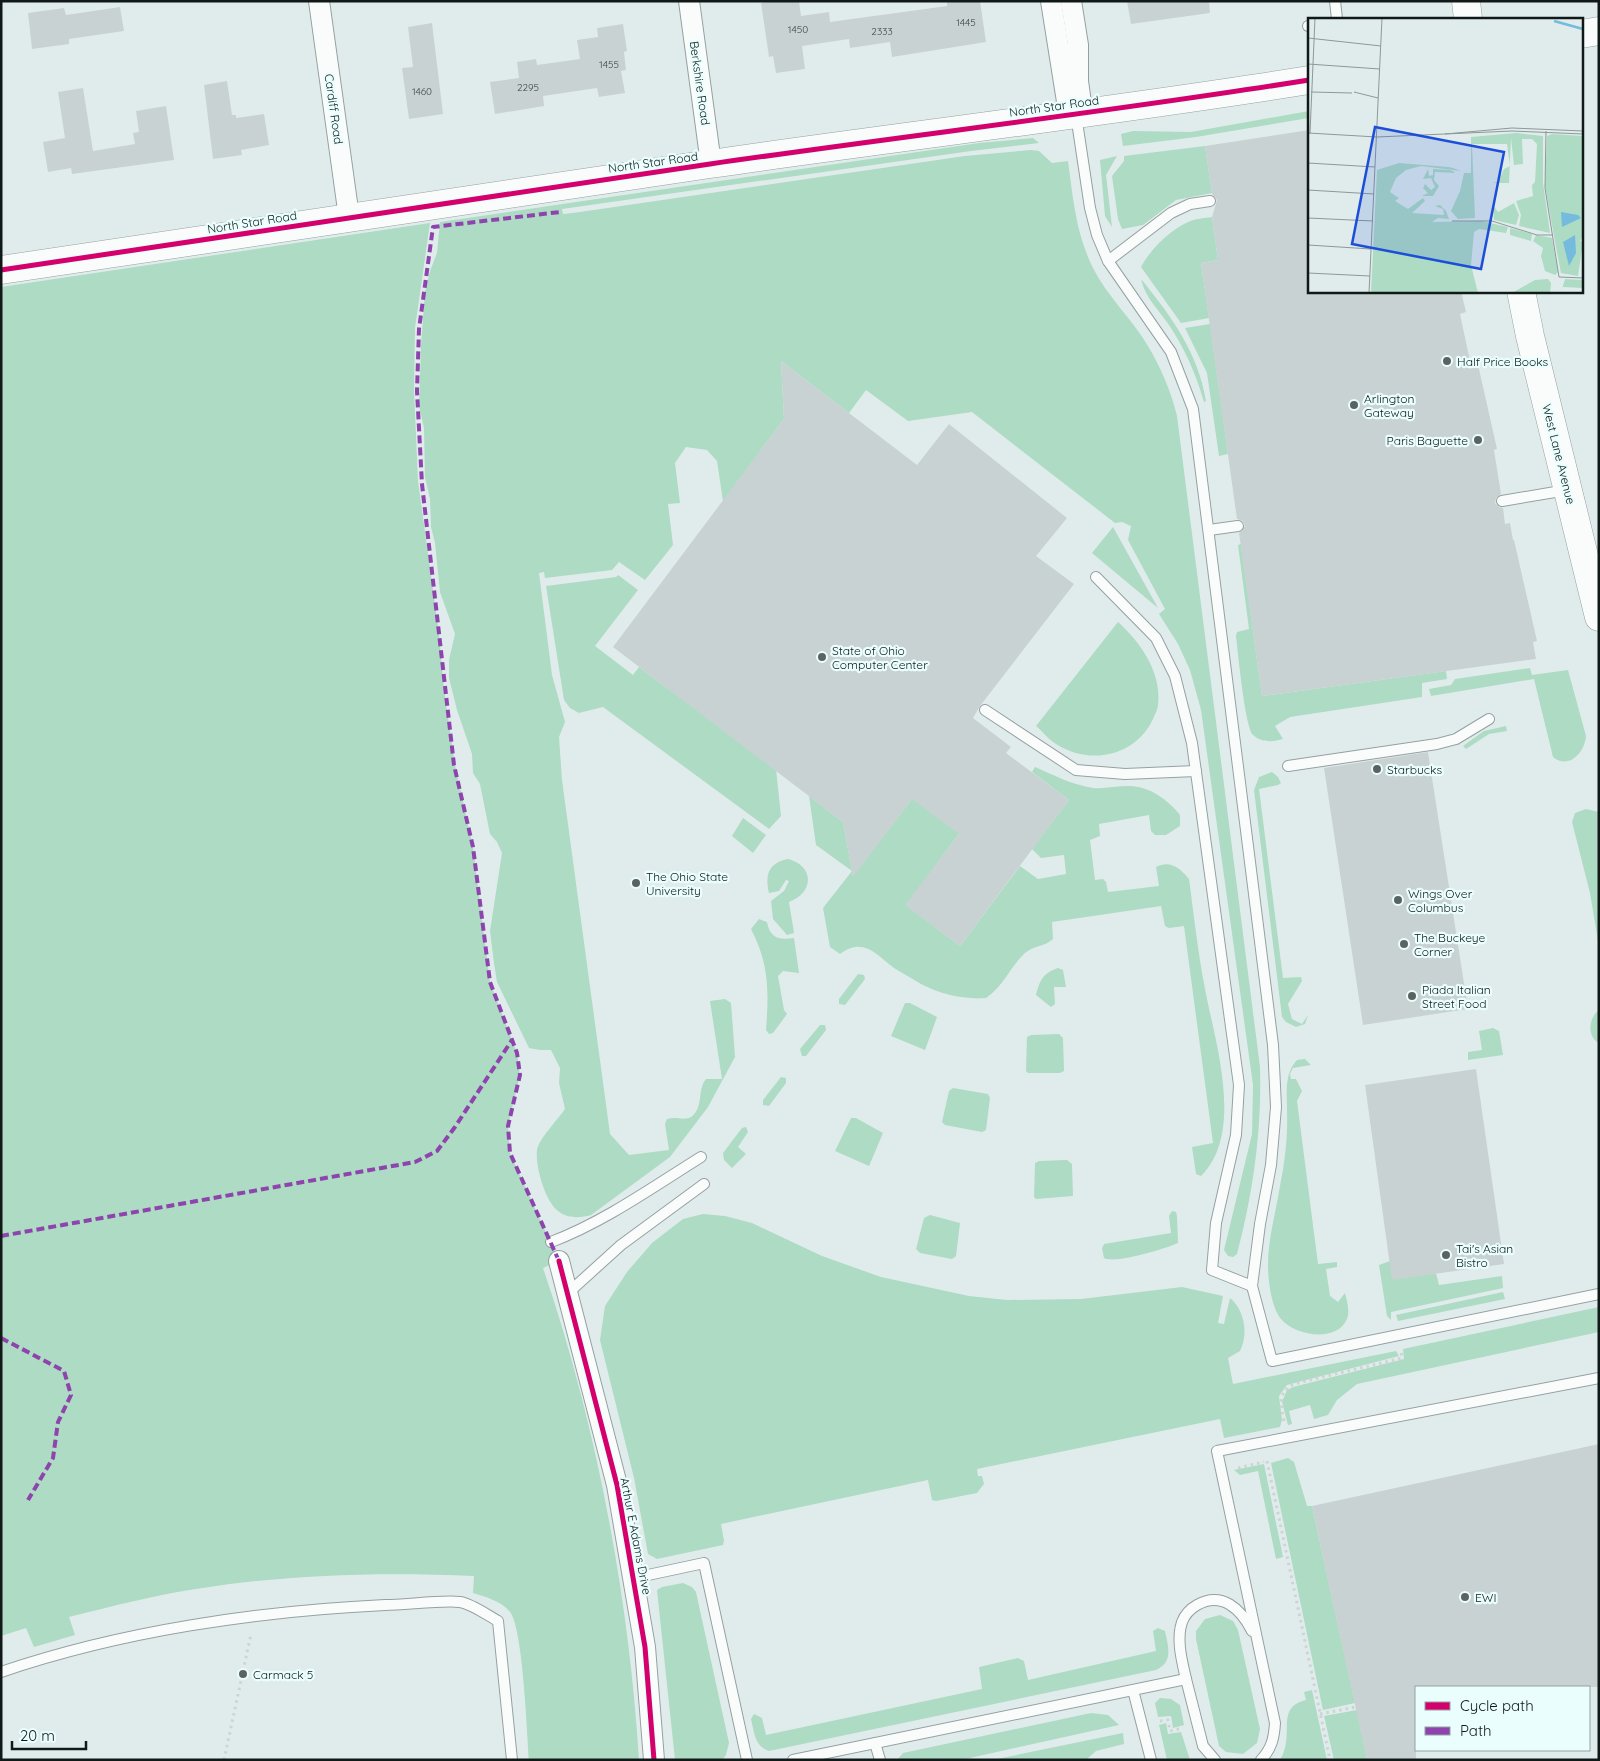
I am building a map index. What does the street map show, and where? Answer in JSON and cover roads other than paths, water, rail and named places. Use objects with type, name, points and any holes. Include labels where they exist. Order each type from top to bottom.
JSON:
[{"type":"street","name":"Cardiff Road","points":[[319,1],[349,217]]},
{"type":"street","name":"Berkshire Road","points":[[689,1],[711,164]]},
{"type":"street","points":[[1051,1],[1076,113]]},
{"type":"street","points":[[1071,1],[1078,45],[1076,113]]},
{"type":"street","points":[[1466,1],[1468,18]]},
{"type":"street","points":[[1582,34],[1599,31]]},
{"type":"street","name":"North Star Road","points":[[1,270],[711,164],[1308,80]]},
{"type":"street","name":"West Lane Avenue","points":[[1521,292],[1599,617]]},
{"type":"street","name":"Arthur E Adams Drive","points":[[559,1261],[617,1485],[645,1647],[654,1760]]},
{"type":"lane","points":[[1335,1],[1337,18]]},
{"type":"lane","points":[[1076,113],[1090,208],[1097,235],[1108,261],[1129,294],[1154,324],[1171,352],[1193,409],[1273,1045],[1276,1107],[1271,1165],[1260,1224],[1252,1286],[1272,1361],[1599,1294]]},
{"type":"lane","points":[[1108,261],[1171,213],[1190,204],[1210,201]]},
{"type":"lane","points":[[1502,501],[1568,490]]},
{"type":"lane","points":[[1209,530],[1238,526]]},
{"type":"lane","points":[[1096,577],[1156,638],[1175,676],[1192,744],[1239,1085],[1236,1135],[1216,1222],[1212,1270],[1252,1286]]},
{"type":"lane","points":[[986,710],[1076,770],[1125,774],[1196,771]]},
{"type":"lane","points":[[1288,766],[1438,744],[1456,739],[1489,719]]},
{"type":"lane","points":[[551,1242],[581,1229],[701,1157]]},
{"type":"lane","points":[[568,1293],[621,1245],[704,1184]]},
{"type":"lane","points":[[1261,1760],[1269,1751],[1274,1738],[1275,1722],[1217,1451],[1599,1378]]},
{"type":"lane","points":[[634,1578],[704,1562],[747,1760]]},
{"type":"lane","points":[[1215,1760],[1203,1746],[1186,1679],[1179,1636],[1182,1621],[1189,1610],[1201,1603],[1211,1600],[1224,1601],[1238,1609],[1258,1643]]},
{"type":"lane","points":[[1,1672],[43,1657],[140,1636],[255,1616],[358,1606],[461,1602],[498,1621],[512,1760]]},
{"type":"lane","points":[[793,1760],[1186,1679]]},
{"type":"lane","points":[[1134,1690],[1150,1760]]},
{"type":"lane","points":[[875,1743],[880,1760]]},
{"type":"place","name":"Half Price Books","points":[[1447,361]]},
{"type":"place","name":"Arlington Gateway","points":[[1354,405]]},
{"type":"place","name":"Paris Baguette","points":[[1478,440]]},
{"type":"place","name":"State of Ohio Computer Center","points":[[822,657]]},
{"type":"place","name":"Starbucks","points":[[1377,769]]},
{"type":"place","name":"The Ohio State University","points":[[636,883]]},
{"type":"place","name":"Wings Over Columbus","points":[[1398,900]]},
{"type":"place","name":"The Buckeye Corner","points":[[1404,944]]},
{"type":"place","name":"Piada Italian Street Food","points":[[1412,996]]},
{"type":"place","name":"Tai's Asian Bistro","points":[[1446,1255]]},
{"type":"place","name":"EWI","points":[[1465,1597]]},
{"type":"place","name":"Carmack 5","points":[[243,1674]]}]
